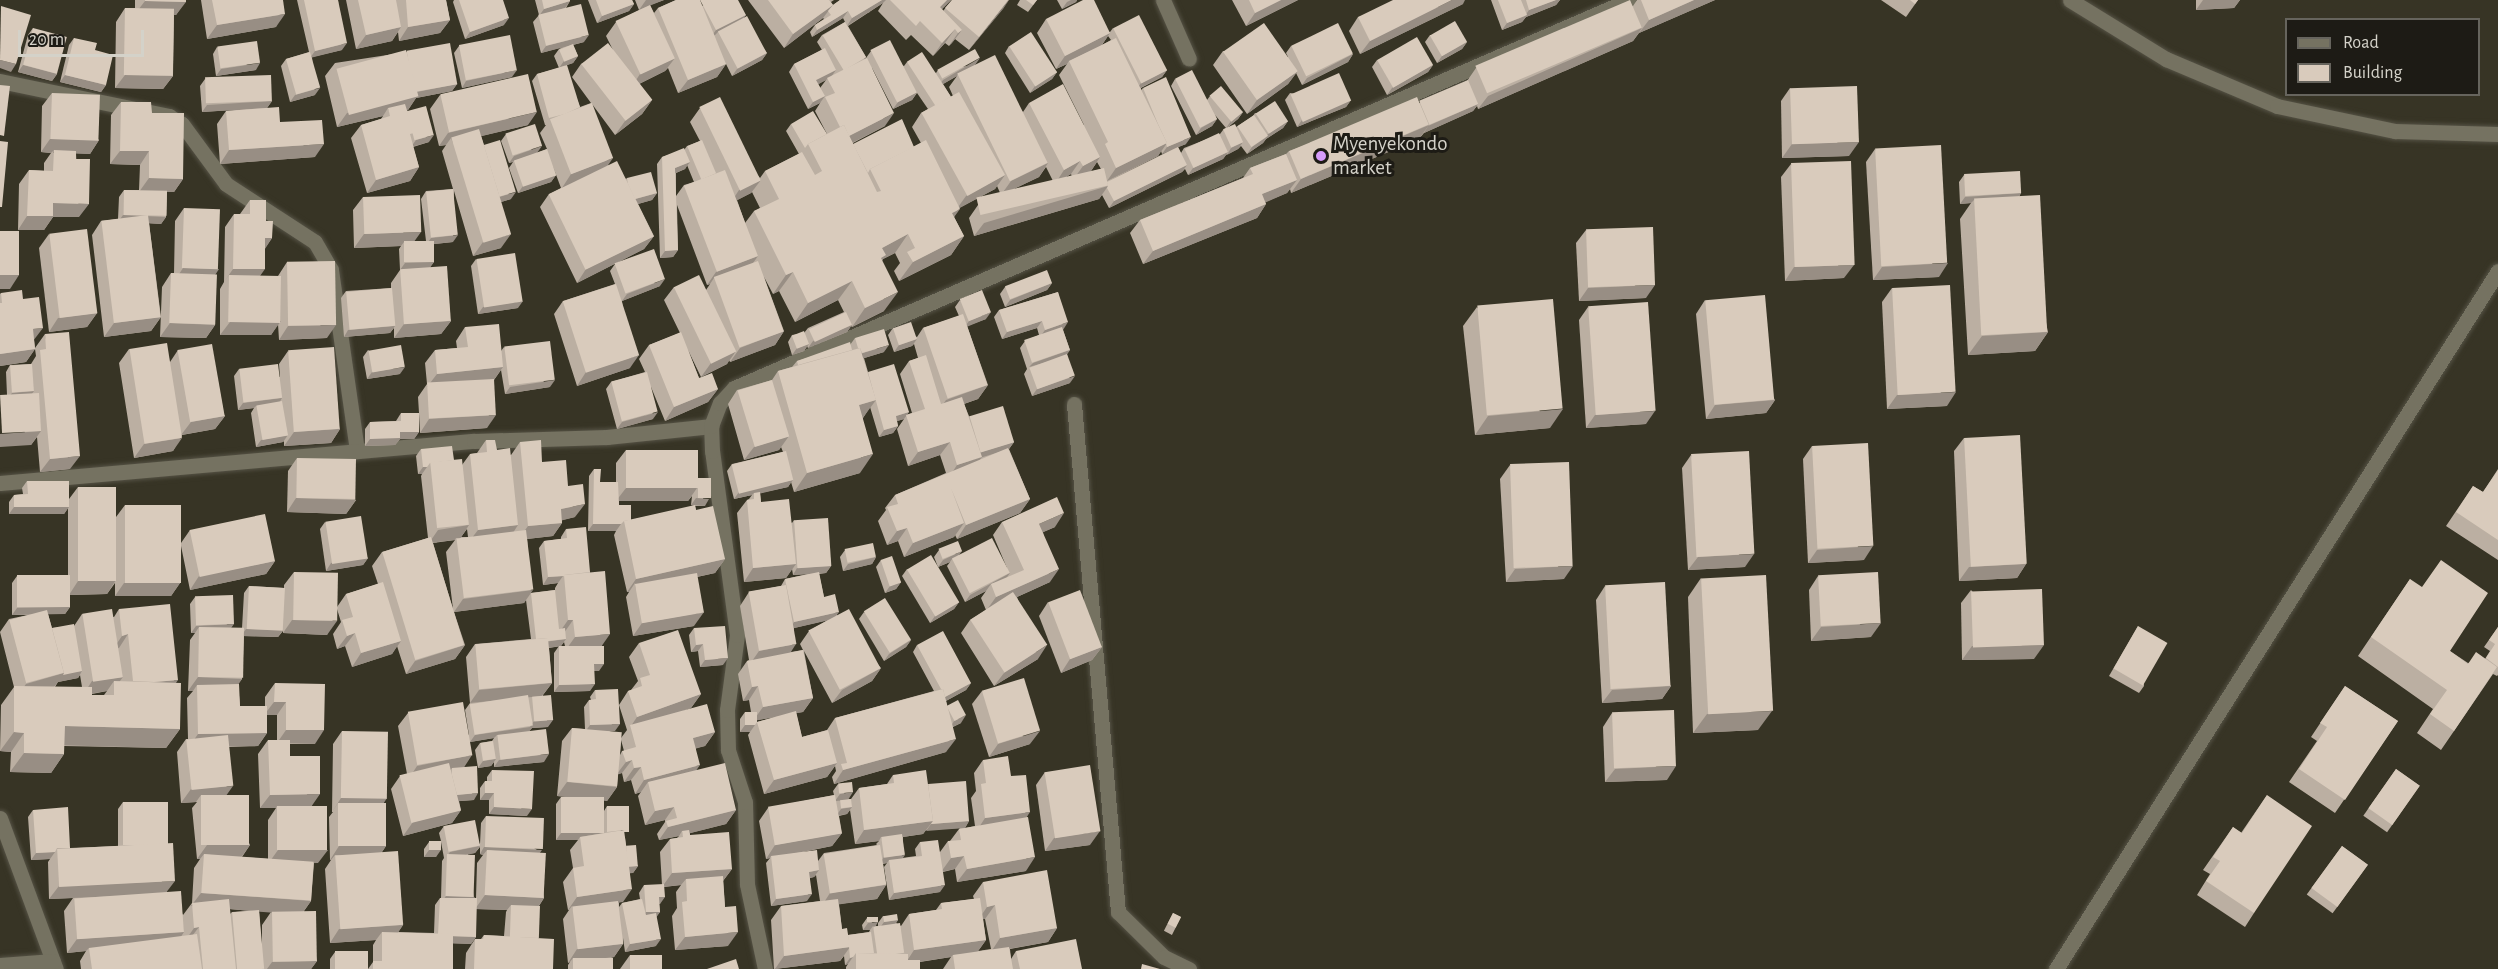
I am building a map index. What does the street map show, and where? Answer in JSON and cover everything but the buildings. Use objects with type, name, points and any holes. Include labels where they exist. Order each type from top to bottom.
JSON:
[{"type":"street","points":[[1163,0],[1189,59]]},
{"type":"street","points":[[765,969],[747,884],[745,802],[728,750],[727,710],[737,635],[711,426],[720,403],[734,388],[1629,0]]},
{"type":"street","points":[[2070,0],[2166,59],[2277,106],[2395,131],[2498,135]]},
{"type":"street","points":[[0,81],[169,116],[182,124],[226,184],[315,242],[332,270],[357,451]]},
{"type":"street","points":[[2056,969],[2498,271]]},
{"type":"street","points":[[1074,404],[1119,912],[1164,957],[1189,969]]},
{"type":"street","points":[[0,483],[474,441],[607,437],[711,426]]},
{"type":"street","points":[[0,818],[55,965],[0,965]]},
{"type":"place","name":"Myenyekondo market","points":[[1321,156]]}]
